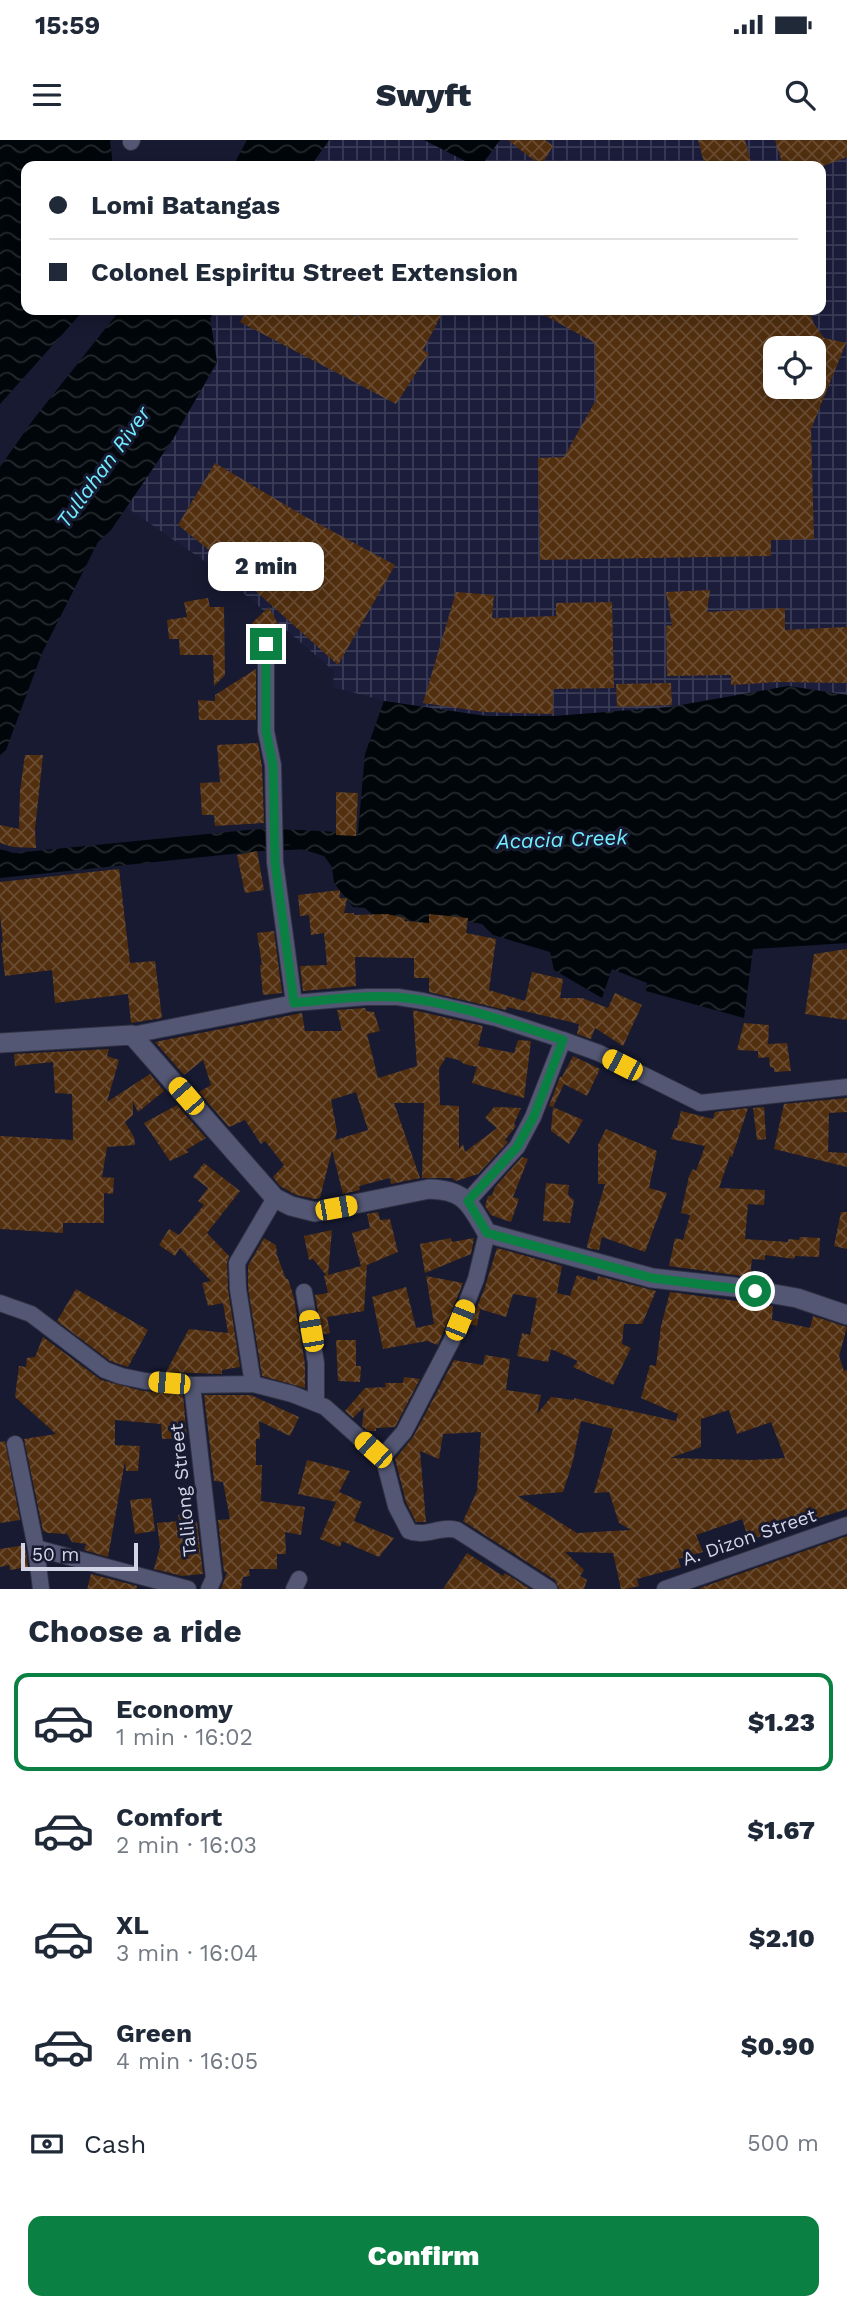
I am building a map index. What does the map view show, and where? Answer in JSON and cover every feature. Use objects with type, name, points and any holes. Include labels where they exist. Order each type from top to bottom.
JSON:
[{"type":"street","points":[[266,644],[266,731],[273,765],[275,862],[294,1003]]},
{"type":"street","points":[[0,1043],[132,1035],[294,1003],[366,997],[398,998],[496,1018],[563,1040],[600,1053],[700,1103],[847,1087]]},
{"type":"street","points":[[132,1035],[275,1198],[291,1206],[316,1212],[429,1189],[446,1189],[468,1201],[487,1233],[652,1278],[734,1287],[797,1298],[847,1315]]},
{"type":"street","points":[[468,1201],[517,1147],[534,1116],[563,1040]]},
{"type":"street","points":[[253,1384],[238,1289],[237,1263],[275,1198]]},
{"type":"street","points":[[383,1457],[404,1432],[452,1340],[476,1279],[487,1233]]},
{"type":"street","points":[[304,1292],[316,1363],[316,1403]]},
{"type":"street","points":[[0,1303],[31,1314],[105,1370],[121,1376],[192,1385],[253,1384],[292,1394],[325,1407],[383,1457],[396,1506],[409,1531],[420,1534],[450,1528],[457,1530],[549,1589]]},
{"type":"street","name":"Talilong Street","points":[[192,1385],[214,1578],[209,1589]]},
{"type":"street","points":[[15,1444],[36,1548],[41,1589]]},
{"type":"street","name":"A. Dizon Street","points":[[665,1589],[847,1525]]},
{"type":"street","points":[[36,1548],[188,1589]]},
{"type":"shaded area","points":[[329,140],[847,140],[847,695],[788,686],[670,707],[555,716],[486,716],[384,701],[333,687],[334,671],[213,567],[126,507],[173,439],[217,363],[212,315],[826,315],[826,161],[315,161]]},
{"type":"water","points":[[0,140],[110,140],[112,161],[21,161],[21,315],[80,315],[0,404]]},
{"type":"water","points":[[247,140],[329,140],[315,161],[236,161]]},
{"type":"water","points":[[424,140],[500,140],[485,161],[465,161]]},
{"type":"water","name":"Tullahan River","points":[[116,315],[212,315],[210,318],[217,362],[173,439],[111,530],[98,542],[42,653],[6,750],[0,755],[0,467],[33,420]]},
{"type":"water","points":[[788,686],[847,695],[847,943],[753,949],[744,1018],[646,991],[647,983],[612,969],[602,998],[554,970],[550,952],[493,935],[482,924],[461,920],[389,929],[365,908],[353,907],[334,883],[332,867],[324,856],[295,847],[279,849],[278,829],[358,833],[365,754],[384,701],[486,716],[555,716],[670,707]]},
{"type":"water","points":[[268,828],[271,850],[0,878],[0,849],[14,853]]},
{"type":"building","points":[[508,140],[545,140],[553,146],[544,161],[535,161]]},
{"type":"building","points":[[698,140],[745,140],[751,161],[704,161]]},
{"type":"building","points":[[775,140],[847,140],[847,157],[826,165],[826,161],[781,161]]},
{"type":"building","points":[[244,315],[441,315],[423,350],[429,353],[396,404],[240,322]]},
{"type":"building","points":[[544,315],[811,315],[823,336],[763,336],[763,399],[823,399],[811,429],[814,539],[771,540],[771,556],[540,560],[538,458],[564,457],[596,400],[595,343]]},
{"type":"building","points":[[826,338],[846,343],[826,392]]},
{"type":"building","points":[[215,463],[304,516],[395,565],[338,665],[178,525]]},
{"type":"building","points":[[710,590],[707,612],[785,608],[785,630],[847,627],[847,683],[778,682],[731,685],[731,675],[667,676],[666,626],[672,625],[666,592]]},
{"type":"building","points":[[456,592],[494,595],[492,618],[556,616],[556,603],[612,602],[614,688],[553,689],[553,714],[485,712],[423,703]]},
{"type":"building","points":[[208,598],[210,607],[224,607],[225,675],[214,686],[213,655],[180,655],[179,639],[169,639],[167,620],[187,617],[184,602]]},
{"type":"building","points":[[269,607],[278,624],[267,634],[260,635],[252,623]]},
{"type":"building","points":[[256,669],[256,720],[199,720],[198,700],[215,701],[215,695]]},
{"type":"building","points":[[671,683],[672,705],[617,707],[616,684]]},
{"type":"building","points":[[258,743],[262,766],[264,823],[215,826],[214,815],[202,815],[200,783],[220,782],[217,745]]},
{"type":"building","points":[[25,755],[43,755],[35,829],[36,848],[13,847],[0,843],[0,825],[19,829]]},
{"type":"building","points":[[336,792],[358,793],[356,836],[336,835]]},
{"type":"building","points":[[257,851],[264,890],[245,893],[237,855]]},
{"type":"building","points":[[119,869],[130,963],[155,961],[162,1018],[131,1023],[128,994],[55,1003],[52,970],[5,976],[1,943],[0,882]]},
{"type":"building","points":[[340,890],[340,898],[347,898],[344,913],[387,914],[405,918],[405,921],[429,923],[429,914],[468,918],[466,933],[496,939],[489,990],[525,1001],[532,972],[563,979],[560,998],[582,998],[608,1008],[615,993],[642,1005],[623,1046],[595,1028],[591,1039],[577,1034],[579,1024],[429,992],[429,978],[414,978],[414,958],[355,957],[356,986],[303,991],[300,966],[327,965],[324,933],[311,935],[309,915],[300,916],[298,895]]},
{"type":"building","points":[[274,931],[282,993],[263,995],[257,933]]},
{"type":"building","points":[[847,949],[847,1020],[805,1014],[814,954]]},
{"type":"building","points":[[365,1008],[366,1011],[374,1012],[380,1031],[367,1034],[378,1078],[417,1066],[413,1010],[483,1026],[478,1046],[514,1053],[518,1040],[531,1041],[524,1098],[472,1083],[477,1067],[459,1060],[446,1057],[439,1069],[440,1105],[459,1106],[459,1149],[463,1144],[465,1152],[497,1128],[485,1118],[494,1107],[521,1108],[514,1124],[516,1126],[505,1140],[508,1142],[478,1174],[456,1181],[452,1178],[422,1178],[424,1103],[394,1103],[420,1178],[391,1184],[390,1178],[359,1186],[360,1190],[343,1194],[332,1150],[320,1198],[296,1195],[280,1186],[273,1177],[284,1165],[265,1141],[261,1144],[245,1120],[229,1127],[199,1092],[211,1085],[203,1060],[184,1075],[155,1042],[302,1013],[305,1031],[342,1031],[337,1010]],"holes":[[[356,1092],[368,1130],[335,1140],[337,1131],[331,1100]]]},
{"type":"building","points":[[744,1023],[769,1025],[768,1044],[787,1043],[791,1071],[774,1072],[774,1068],[770,1067],[769,1057],[758,1058],[758,1051],[737,1050]]},
{"type":"building","points":[[109,1049],[107,1056],[119,1060],[107,1102],[150,1074],[164,1091],[138,1112],[133,1102],[133,1115],[125,1122],[134,1137],[135,1145],[107,1147],[102,1177],[114,1178],[113,1194],[104,1193],[104,1223],[63,1223],[63,1233],[0,1229],[0,1136],[73,1140],[72,1094],[55,1093],[53,1062],[15,1066],[14,1054]]},
{"type":"building","points":[[573,1056],[600,1069],[587,1096],[564,1084],[553,1107],[549,1106],[560,1077]]},
{"type":"building","points":[[847,1098],[847,1112],[829,1113],[828,1152],[847,1153],[847,1167],[774,1149],[784,1104]]},
{"type":"building","points":[[177,1105],[206,1138],[186,1150],[189,1152],[170,1161],[144,1123]]},
{"type":"building","points":[[553,1107],[583,1120],[569,1144],[551,1131]]},
{"type":"building","points":[[764,1107],[766,1139],[757,1140],[753,1108]]},
{"type":"building","points":[[748,1108],[719,1188],[765,1190],[764,1205],[748,1204],[745,1239],[788,1242],[788,1239],[799,1240],[800,1237],[820,1238],[819,1257],[795,1256],[794,1259],[765,1255],[765,1260],[752,1259],[750,1277],[669,1266],[675,1238],[683,1240],[690,1215],[681,1213],[689,1176],[693,1169],[696,1171],[705,1146],[671,1139],[681,1111],[713,1119],[715,1112]]},
{"type":"building","points":[[606,1129],[657,1151],[649,1188],[667,1193],[645,1252],[602,1237],[599,1250],[587,1248],[605,1184],[598,1184],[598,1145]]},
{"type":"building","points":[[522,1157],[528,1159],[513,1197],[519,1199],[511,1222],[491,1215],[485,1206],[488,1196],[492,1195],[495,1187]]},
{"type":"building","points":[[204,1163],[240,1191],[207,1233],[229,1256],[228,1290],[240,1367],[222,1370],[222,1374],[166,1372],[189,1329],[228,1333],[223,1303],[208,1306],[202,1283],[211,1281],[180,1248],[175,1256],[159,1245],[169,1229],[179,1235],[204,1205],[198,1201],[208,1188],[193,1177]]},
{"type":"building","points":[[546,1183],[569,1185],[568,1195],[574,1200],[570,1223],[543,1221]]},
{"type":"building","points":[[378,1212],[380,1220],[390,1219],[398,1252],[367,1265],[364,1311],[327,1317],[330,1333],[322,1335],[315,1295],[328,1293],[326,1275],[313,1259],[309,1260],[304,1236],[332,1230],[328,1275],[361,1266],[352,1233],[370,1228],[367,1214]]},
{"type":"building","points":[[841,1212],[847,1212],[847,1249],[834,1246]]},
{"type":"building","points":[[264,1238],[276,1245],[277,1255],[294,1298],[305,1364],[305,1388],[262,1376],[248,1288],[248,1266]]},
{"type":"building","points":[[451,1238],[452,1242],[474,1238],[471,1254],[425,1273],[420,1244]]},
{"type":"building","points":[[497,1248],[562,1266],[557,1293],[570,1296],[577,1275],[597,1281],[598,1276],[656,1291],[642,1324],[624,1324],[622,1344],[631,1348],[613,1385],[573,1367],[578,1361],[551,1349],[548,1362],[517,1356],[522,1333],[530,1335],[537,1298],[513,1294],[506,1317],[480,1309],[477,1326],[470,1324]]},
{"type":"building","points":[[426,1276],[463,1283],[438,1345],[427,1341],[383,1349],[372,1297],[406,1287],[416,1328],[434,1324]]},
{"type":"building","points":[[76,1289],[148,1330],[128,1367],[110,1361],[57,1321]]},
{"type":"building","points":[[670,1292],[773,1306],[772,1320],[810,1328],[813,1316],[847,1327],[839,1356],[844,1371],[847,1370],[847,1509],[749,1540],[742,1519],[696,1535],[703,1552],[678,1559],[681,1567],[637,1579],[639,1586],[626,1589],[621,1589],[613,1553],[565,1552],[584,1570],[580,1576],[587,1580],[584,1589],[559,1589],[555,1580],[463,1521],[477,1491],[481,1432],[443,1434],[439,1459],[420,1451],[426,1522],[416,1522],[406,1502],[395,1459],[413,1437],[454,1360],[483,1365],[485,1355],[510,1359],[506,1390],[541,1395],[537,1414],[551,1397],[574,1398],[676,1421],[678,1414],[641,1398],[650,1365],[656,1366],[661,1326]],"holes":[[[729,1410],[737,1434],[771,1422],[785,1458],[670,1458],[701,1447],[701,1419]],[[581,1421],[613,1429],[594,1493],[609,1492],[619,1523],[631,1530],[577,1533],[518,1496],[563,1492]]]},
{"type":"building","points":[[43,1337],[101,1380],[143,1391],[183,1395],[187,1438],[162,1439],[161,1424],[115,1420],[115,1445],[140,1446],[138,1471],[126,1471],[125,1461],[108,1557],[84,1550],[86,1544],[72,1542],[67,1534],[43,1531],[24,1439],[56,1434],[15,1397],[19,1366],[26,1367],[27,1358],[35,1357]]},
{"type":"building","points":[[336,1340],[356,1340],[356,1366],[361,1366],[360,1382],[338,1381]]},
{"type":"building","points":[[404,1377],[420,1379],[395,1427],[368,1431],[362,1426],[364,1407],[353,1418],[345,1411],[365,1388],[386,1387],[385,1383],[403,1383]]},
{"type":"building","points":[[204,1395],[251,1395],[299,1417],[290,1436],[259,1421],[260,1439],[256,1439],[256,1465],[262,1465],[261,1501],[305,1507],[301,1535],[285,1532],[286,1554],[277,1554],[277,1569],[249,1569],[250,1576],[243,1577],[241,1589],[221,1589],[227,1572],[224,1572],[218,1520],[230,1519],[223,1482],[214,1481]]},
{"type":"building","points":[[5,1441],[20,1520],[0,1523],[0,1442]]},
{"type":"building","points":[[307,1460],[350,1471],[339,1492],[362,1502],[354,1521],[394,1538],[379,1557],[342,1541],[340,1547],[320,1539],[336,1502],[298,1494]]},
{"type":"building","points":[[151,1498],[155,1531],[135,1534],[130,1500]]},
{"type":"building","points":[[192,1512],[193,1522],[197,1522],[203,1574],[182,1576],[154,1569],[160,1547],[157,1523],[179,1521],[178,1515]]},
{"type":"building","points":[[847,1536],[847,1589],[700,1589],[700,1588]]},
{"type":"building","points":[[25,1545],[28,1567],[10,1570],[9,1565],[0,1567],[0,1549]]},
{"type":"building","points":[[467,1553],[503,1576],[505,1573],[530,1589],[443,1589]]},
{"type":"building","points":[[91,1574],[137,1586],[137,1589],[87,1589]]},
{"type":"waterway","name":"Acacia Creek","points":[[281,848],[303,847]]},
{"type":"route","points":[[266,644],[266,731],[273,765],[275,862],[294,1003],[366,997],[423,1001],[496,1018],[563,1040],[534,1116],[517,1147],[500,1169],[468,1201],[487,1233],[652,1278],[755,1291]]}]
